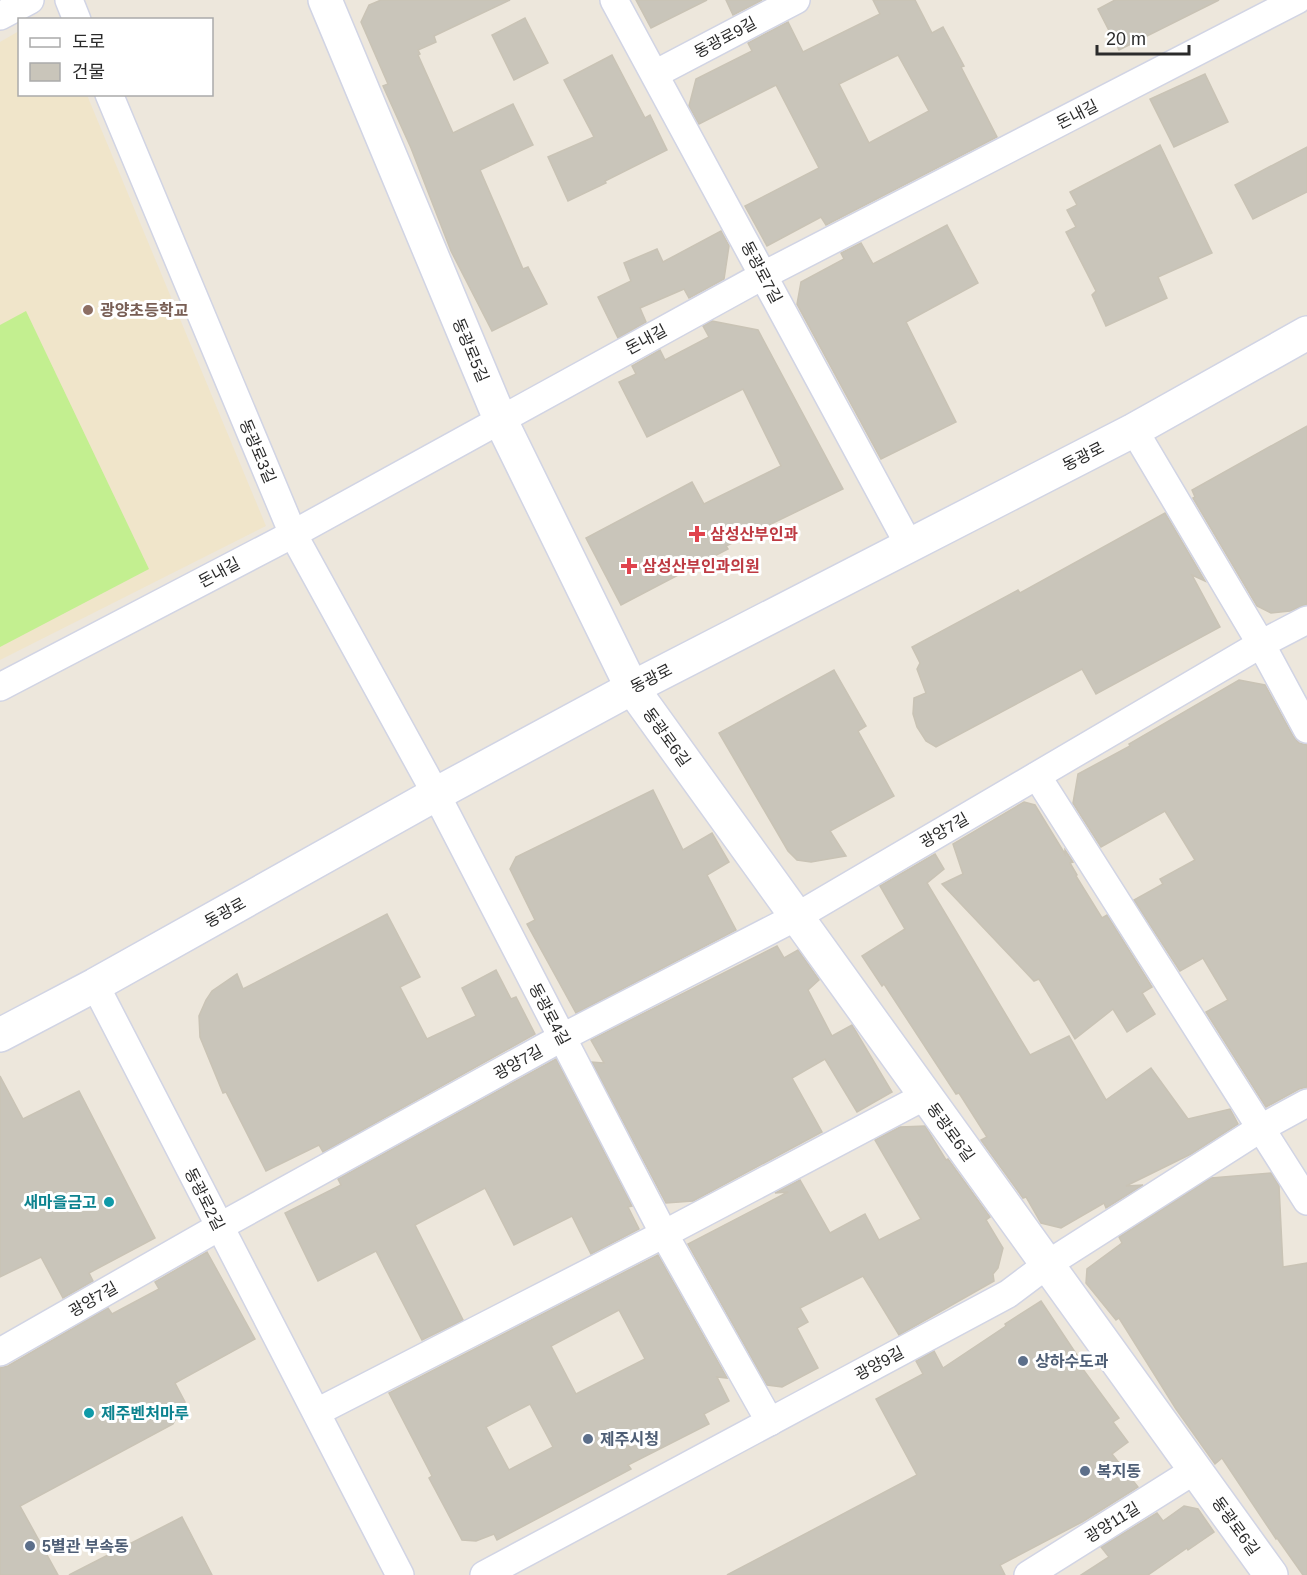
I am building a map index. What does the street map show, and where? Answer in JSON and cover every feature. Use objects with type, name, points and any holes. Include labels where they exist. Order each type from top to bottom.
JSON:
[{"type":"street","points":[[0,16],[30,0]]},
{"type":"street","points":[[69,0],[76,18]]},
{"type":"street","name":"동광로7길","points":[[614,0],[909,545]]},
{"type":"street","name":"동광로9길","points":[[655,74],[796,0]]},
{"type":"street","name":"돈내길","points":[[0,687],[292,534],[764,275],[1297,0]]},
{"type":"street","name":"동광로5길","points":[[329,1],[500,419],[632,688]]},
{"type":"street","name":"동광로3길","points":[[110,96],[292,534],[436,794]]},
{"type":"street","name":"동광로","points":[[0,1035],[632,688],[1134,430],[1307,333]]},
{"type":"street","points":[[1134,430],[1261,644],[1307,729]]},
{"type":"street","name":"광양7길","points":[[0,1352],[219,1227],[562,1037],[796,917],[1261,644],[1307,620]]},
{"type":"street","name":"동광로6길","points":[[632,688],[1271,1575]]},
{"type":"street","points":[[1037,776],[1307,1201]]},
{"type":"street","name":"동광로4길","points":[[436,794],[664,1234],[770,1422]]},
{"type":"street","name":"동광로2길","points":[[95,984],[400,1575]]},
{"type":"street","points":[[317,1412],[664,1234],[925,1096]]},
{"type":"street","name":"광양9길","points":[[484,1575],[1008,1294],[1048,1264],[1261,1128],[1307,1104]]},
{"type":"street","name":"광양11길","points":[[1028,1575],[1195,1470]]},
{"type":"shaded area","name":"광양초등학교","points":[[18,32],[18,96],[87,96],[266,526],[0,660],[0,42]]},
{"type":"green space","points":[[26,311],[149,569],[0,647],[0,325]]},
{"type":"building","points":[[381,0],[510,0],[434,36],[436,42],[418,50],[420,54],[418,55],[453,133],[513,104],[533,145],[480,170],[523,269],[528,267],[547,304],[492,331],[451,251],[411,148],[383,86],[388,84],[361,22],[369,5]]},
{"type":"building","points":[[636,0],[707,0],[651,28]]},
{"type":"building","points":[[726,0],[762,0],[733,15]]},
{"type":"building","points":[[873,0],[915,0],[932,33],[943,27],[997,137],[826,225],[821,217],[767,246],[745,206],[819,168],[776,85],[699,124],[689,106],[696,79],[752,51],[748,43],[788,22],[803,52],[880,14]],"holes":[[[898,55],[929,111],[869,143],[839,84]]]},
{"type":"building","points":[[1115,0],[1219,0],[1119,50],[1098,9]]},
{"type":"building","points":[[525,18],[548,63],[514,80],[492,35]]},
{"type":"building","points":[[612,55],[645,118],[650,115],[667,150],[568,201],[548,157],[594,137],[564,80]]},
{"type":"building","points":[[1205,74],[1228,122],[1174,147],[1150,99]]},
{"type":"building","points":[[1160,145],[1212,253],[1158,277],[1167,298],[1106,326],[1092,295],[1096,291],[1066,232],[1076,227],[1067,210],[1077,205],[1070,192]]},
{"type":"building","points":[[1307,147],[1307,192],[1253,219],[1235,185]]},
{"type":"building","points":[[947,225],[978,283],[906,322],[956,422],[881,459],[797,304],[801,282],[844,259],[841,253],[861,243],[873,264]]},
{"type":"building","points":[[721,231],[729,246],[724,279],[689,298],[684,289],[640,308],[646,322],[618,338],[598,297],[631,281],[624,263],[657,249],[663,262]]},
{"type":"building","points":[[712,321],[758,330],[843,489],[726,546],[728,549],[621,605],[586,538],[692,482],[704,504],[781,466],[743,389],[647,437],[619,382],[636,374],[632,366],[660,350],[665,360],[709,337],[703,326]]},
{"type":"building","points":[[1307,426],[1307,604],[1290,611],[1271,613],[1257,606],[1193,498],[1195,497],[1192,490]]},
{"type":"building","points":[[1165,513],[1205,581],[1192,575],[1220,627],[1096,694],[1082,669],[936,747],[926,741],[917,727],[913,714],[914,698],[926,693],[917,669],[920,663],[912,647],[1018,590],[1020,593]]},
{"type":"building","points":[[834,670],[866,726],[858,731],[894,796],[830,831],[846,856],[811,862],[797,860],[788,851],[719,733]]},
{"type":"building","points":[[1239,680],[1265,685],[1293,736],[1299,743],[1307,745],[1307,1087],[1266,1107],[1206,1012],[1228,1000],[1203,958],[1180,971],[1134,900],[1163,884],[1160,879],[1195,860],[1165,811],[1101,847],[1073,803],[1078,774],[1130,746],[1129,744]]},
{"type":"building","points":[[653,790],[683,850],[712,833],[729,862],[707,875],[736,930],[576,1013],[527,924],[535,920],[510,869],[516,857]]},
{"type":"building","points":[[1024,802],[1035,805],[1065,854],[1065,850],[1073,862],[1070,863],[1076,876],[1102,918],[1107,915],[1152,987],[1142,993],[1155,1014],[1127,1032],[1113,1009],[1075,1039],[1039,979],[1034,981],[942,884],[963,874],[953,844]]},
{"type":"building","points":[[935,854],[944,869],[927,883],[1030,1055],[1069,1036],[1106,1100],[1151,1068],[1188,1119],[1230,1109],[1238,1124],[1191,1154],[1126,1186],[1143,1185],[1106,1208],[1104,1203],[1061,1228],[1041,1223],[1026,1197],[1023,1198],[981,1140],[987,1137],[959,1093],[956,1094],[884,984],[882,986],[862,956],[905,929],[880,886]]},
{"type":"building","points":[[387,914],[420,977],[400,987],[427,1039],[476,1016],[462,988],[496,970],[511,999],[516,997],[535,1034],[323,1152],[319,1145],[266,1171],[226,1092],[223,1093],[200,1037],[199,1016],[206,1000],[212,991],[237,974],[243,989]]},
{"type":"building","points":[[777,946],[784,958],[798,950],[819,980],[808,990],[832,1036],[852,1025],[892,1092],[857,1112],[825,1059],[792,1078],[822,1132],[693,1201],[666,1203],[592,1062],[604,1063],[591,1040]]},
{"type":"building","points":[[556,1059],[632,1206],[628,1207],[639,1229],[591,1254],[572,1216],[514,1245],[485,1188],[415,1225],[463,1320],[422,1340],[376,1251],[318,1281],[285,1213],[341,1185],[338,1179]]},
{"type":"building","points":[[0,1076],[23,1119],[79,1091],[155,1238],[89,1273],[93,1281],[63,1298],[41,1257],[0,1277]]},
{"type":"building","points":[[925,1126],[946,1160],[948,1159],[990,1217],[986,1220],[1003,1248],[998,1268],[993,1274],[994,1281],[899,1335],[863,1276],[800,1308],[808,1322],[797,1328],[818,1368],[782,1387],[767,1385],[688,1244],[788,1192],[775,1193],[800,1180],[830,1233],[865,1214],[879,1240],[921,1219],[875,1140],[900,1127]]},
{"type":"building","points":[[1271,1173],[1279,1186],[1283,1267],[1307,1263],[1307,1575],[1303,1575],[1276,1539],[1222,1458],[1215,1464],[1176,1409],[1119,1318],[1116,1320],[1086,1283],[1087,1269],[1122,1243],[1119,1237],[1211,1178]]},
{"type":"building","name":"제주벤처마루","points":[[207,1252],[255,1339],[175,1383],[185,1402],[173,1424],[20,1506],[58,1575],[0,1575],[0,1368],[8,1366],[108,1308],[112,1314],[159,1289],[155,1282]]},
{"type":"building","points":[[658,1255],[727,1378],[717,1377],[729,1401],[704,1414],[709,1424],[628,1465],[631,1469],[497,1540],[494,1534],[476,1541],[462,1540],[429,1478],[432,1476],[389,1393]],"holes":[[[619,1310],[645,1359],[576,1394],[551,1346]],[[530,1404],[553,1447],[509,1470],[486,1427]]]},
{"type":"building","points":[[1041,1301],[1085,1367],[1082,1368],[1119,1418],[1113,1422],[1128,1442],[1112,1454],[1138,1487],[1082,1522],[1000,1565],[1005,1575],[727,1575],[917,1475],[876,1399],[923,1374],[916,1361],[934,1351],[943,1368]]},
{"type":"building","points":[[1184,1506],[1198,1509],[1214,1532],[1148,1575],[1081,1575],[1109,1557],[1101,1547],[1157,1513],[1163,1521]]},
{"type":"building","points":[[182,1517],[212,1575],[69,1575]]},
{"type":"place","name":"광양초등학교","points":[[88,310]]},
{"type":"place","name":"삼성산부인과","points":[[697,534]]},
{"type":"place","name":"삼성산부인과의원","points":[[629,566]]},
{"type":"place","name":"새마을금고","points":[[109,1202]]},
{"type":"place","name":"상하수도과","points":[[1023,1361]]},
{"type":"place","name":"제주벤처마루","points":[[89,1413]]},
{"type":"place","name":"제주시청","points":[[588,1439]]},
{"type":"place","name":"복지동","points":[[1085,1471]]},
{"type":"place","name":"5별관 부속동","points":[[30,1546]]}]
